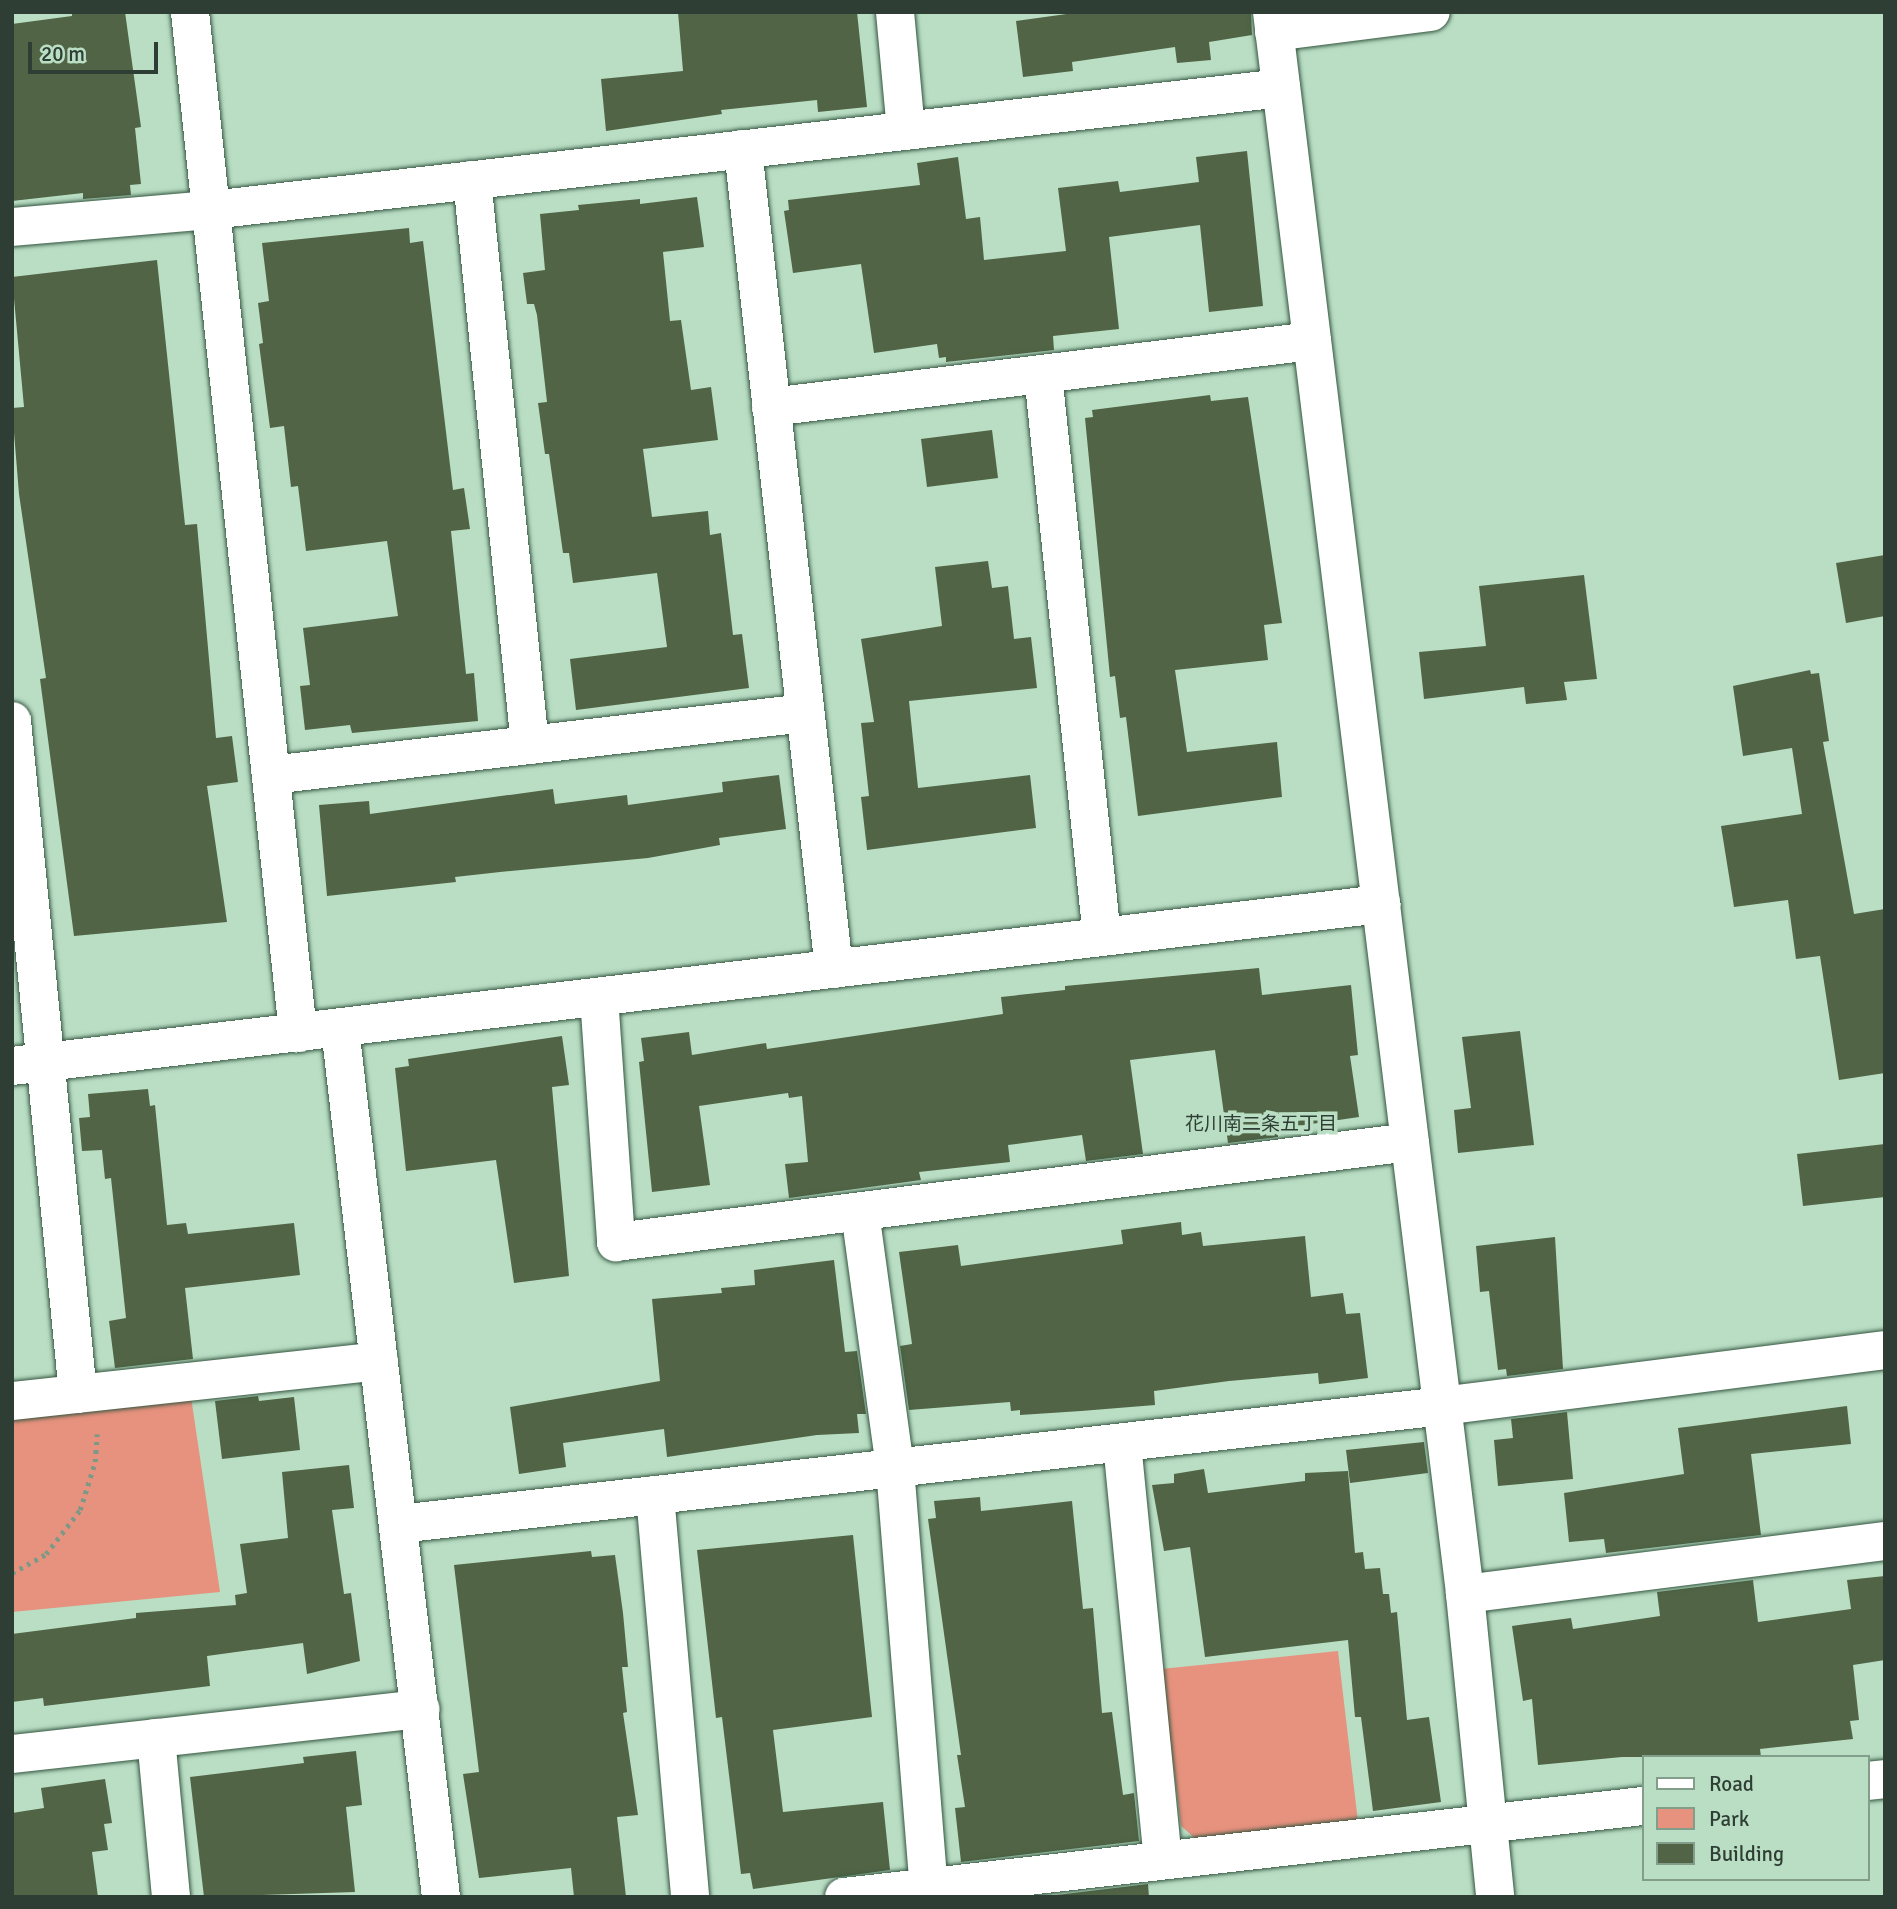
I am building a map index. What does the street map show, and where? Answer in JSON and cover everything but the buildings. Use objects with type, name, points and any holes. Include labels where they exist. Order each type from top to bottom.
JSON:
[{"type":"street","points":[[190,12],[298,1033]]},
{"type":"street","points":[[895,12],[906,130]]},
{"type":"street","points":[[1431,12],[1273,22],[1465,1594],[1490,1823],[1495,1897]]},
{"type":"street","points":[[12,227],[211,209],[1282,88]]},
{"type":"street","points":[[743,149],[834,969]]},
{"type":"street","points":[[472,180],[530,745]]},
{"type":"street","points":[[771,407],[1312,341]]},
{"type":"street","points":[[1043,374],[1102,937]]},
{"type":"street","points":[[271,775],[805,713]]},
{"type":"street","points":[[12,721],[30,1064],[88,1408]]},
{"type":"street","points":[[30,1064],[1381,904]]},
{"type":"street","points":[[599,997],[616,1242],[1410,1142]]},
{"type":"street","points":[[340,1028],[441,1897]]},
{"type":"street","points":[[860,1212],[895,1468],[929,1887]]},
{"type":"street","points":[[398,1524],[1442,1406],[1885,1350]]},
{"type":"street","points":[[12,1401],[88,1408],[379,1361]]},
{"type":"street","points":[[1122,1443],[1163,1860]]},
{"type":"street","points":[[655,1495],[690,1897]]},
{"type":"street","points":[[1465,1594],[1885,1541]]},
{"type":"street","points":[[12,1754],[421,1709]]},
{"type":"street","points":[[156,1738],[171,1897]]},
{"type":"street","points":[[844,1897],[1642,1806]]},
{"type":"path","points":[[12,1573],[46,1554],[80,1510],[95,1462],[88,1408]]},
{"type":"green space","points":[[191,1397],[220,1592],[12,1612],[12,1420]]},
{"type":"green space","points":[[1338,1651],[1358,1822],[1203,1845],[1181,1826],[1161,1669]]},
{"type":"district","name":"花川南二条五丁目","points":[[1261,1125]]}]
